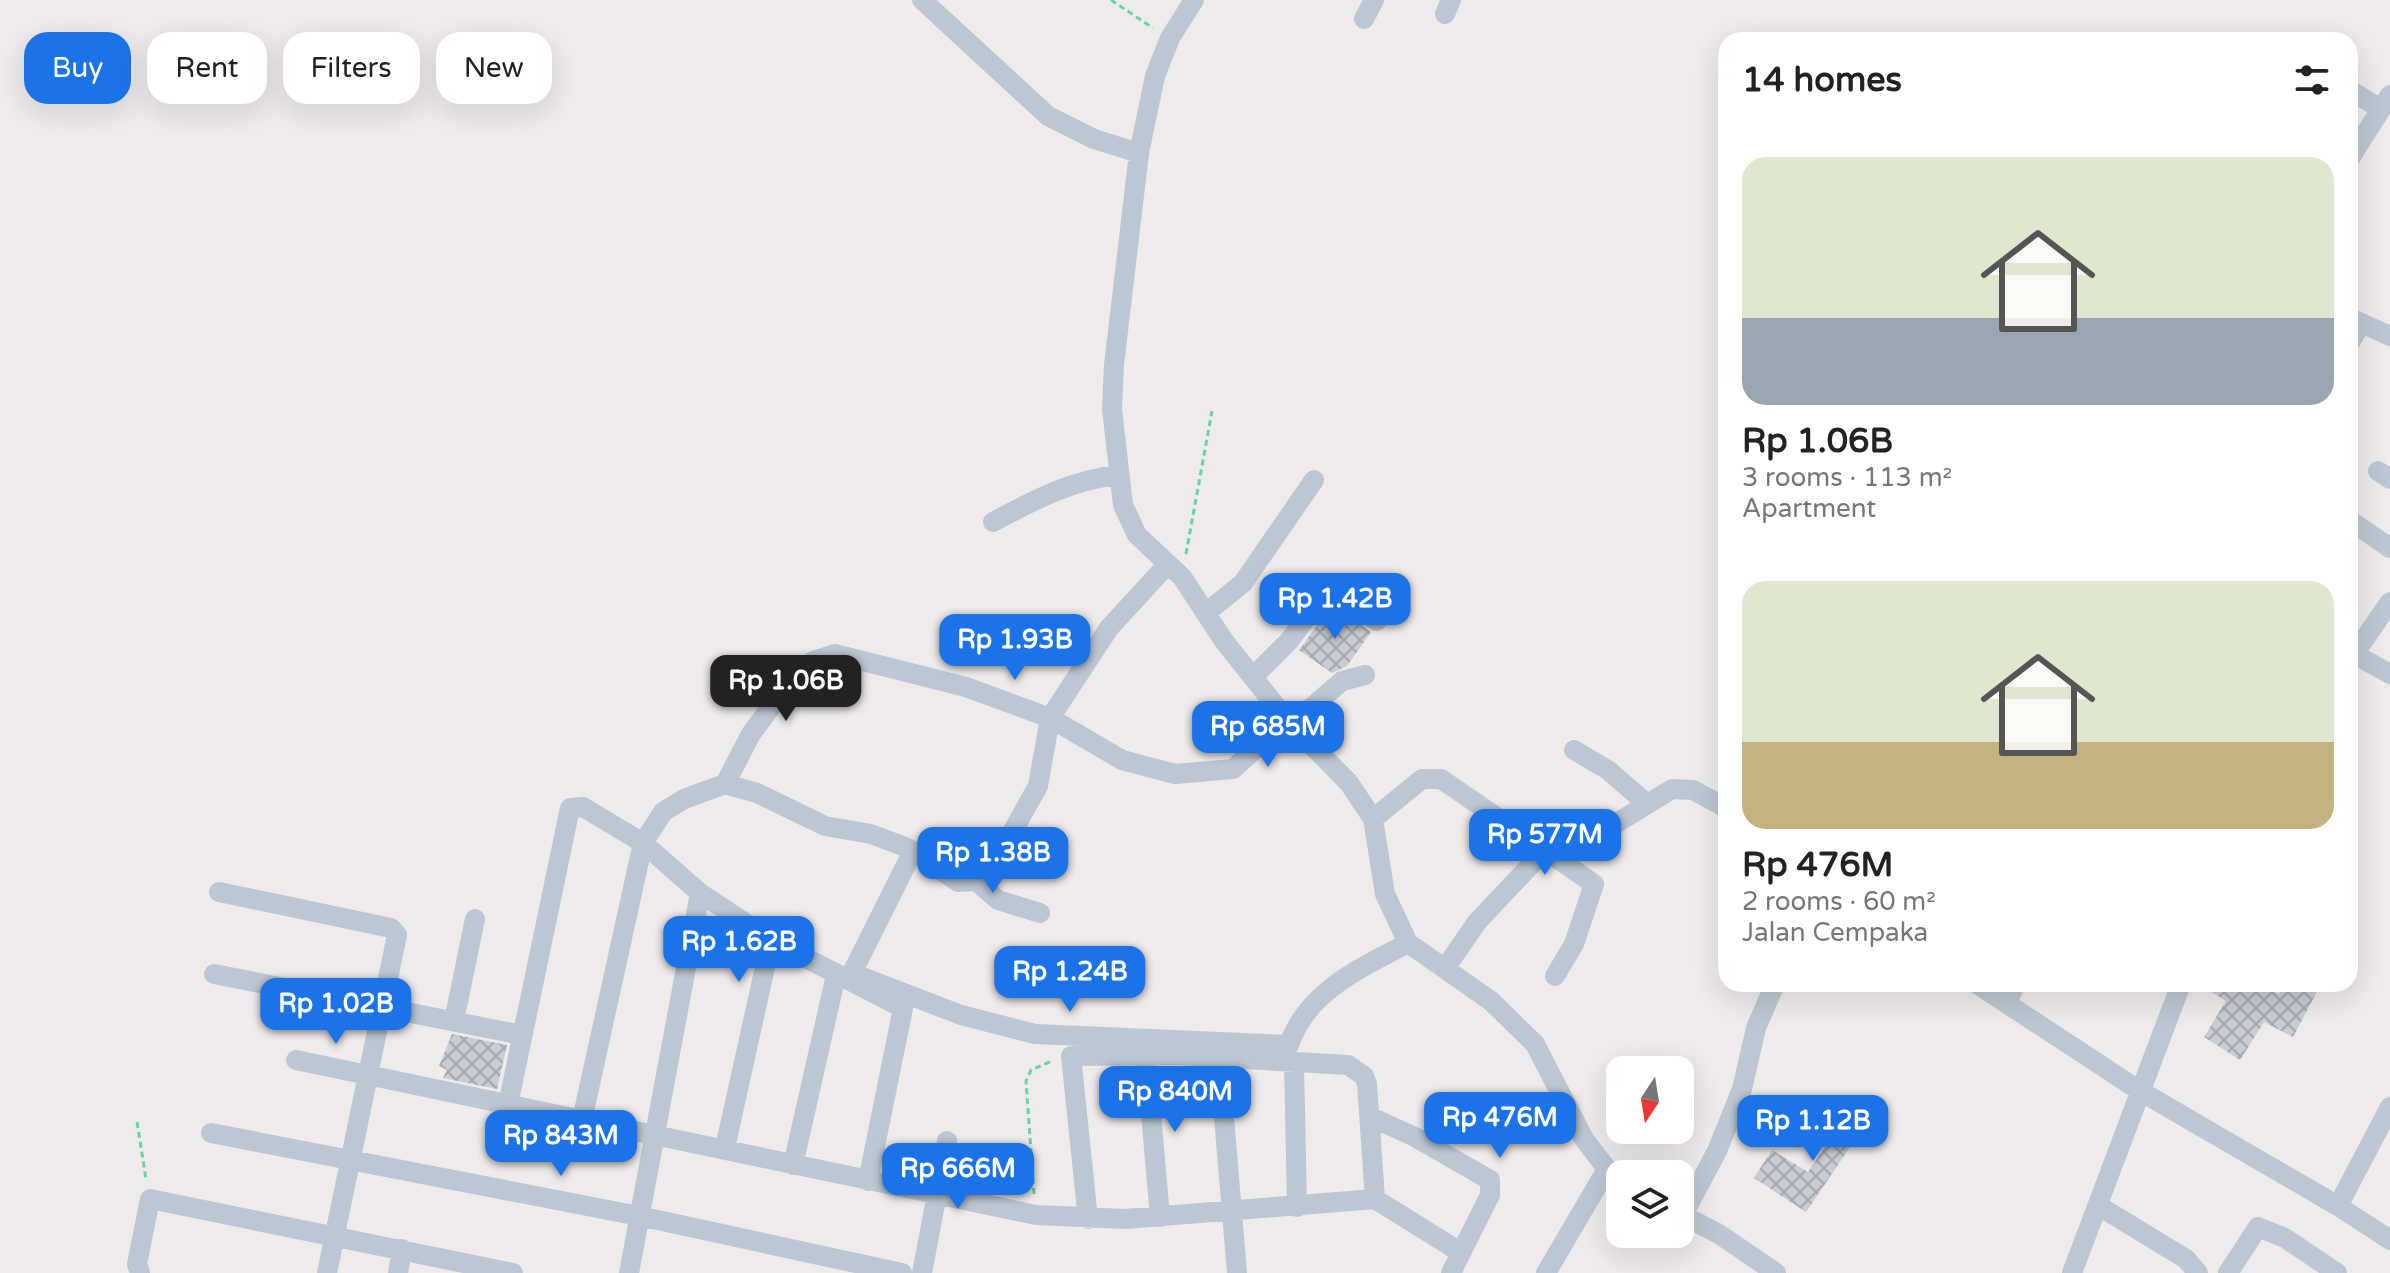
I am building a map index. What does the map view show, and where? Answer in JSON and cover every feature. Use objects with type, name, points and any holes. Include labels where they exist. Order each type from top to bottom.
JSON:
[{"type":"street","points":[[922,0],[1048,116],[1094,139],[1139,153]]},
{"type":"street","points":[[1194,0],[1170,38],[1152,86],[1139,153],[1114,365],[1112,409],[1117,475],[1123,505],[1137,535],[1175,571],[1207,612],[1224,641],[1287,720],[1349,783],[1373,819],[1385,894],[1408,943],[1491,1001],[1535,1044],[1557,1081],[1575,1123],[1606,1163]]},
{"type":"street","points":[[2358,93],[2384,102],[2358,145]]},
{"type":"street","points":[[2358,321],[2390,336]]},
{"type":"street","points":[[993,522],[1066,487],[1091,478],[1117,475]]},
{"type":"street","points":[[1207,612],[1243,583],[1314,480]]},
{"type":"street","points":[[2358,526],[2390,548]]},
{"type":"street","points":[[582,1120],[643,843],[663,812],[684,799],[725,784],[757,793],[825,826],[871,834],[913,851],[958,882],[976,881],[993,866],[1038,786],[1050,718],[1109,628],[1175,571]]},
{"type":"street","points":[[1254,676],[1289,641],[1327,590],[1333,590],[1377,621]]},
{"type":"street","points":[[2358,648],[2390,602]]},
{"type":"street","points":[[725,784],[751,734],[793,677],[813,661],[835,654],[966,687],[1050,718],[1122,760],[1175,774],[1233,769],[1287,720],[1312,707],[1342,681],[1365,675]]},
{"type":"street","points":[[2358,660],[2390,674]]},
{"type":"street","points":[[1574,750],[1608,770],[1646,803]]},
{"type":"street","points":[[1373,819],[1422,779],[1441,779],[1594,884],[1574,944],[1555,976]]},
{"type":"street","points":[[1446,967],[1477,922],[1550,855],[1660,794],[1683,788],[1718,803]]},
{"type":"street","points":[[508,1105],[567,811],[573,806],[583,807],[643,843],[700,893],[771,940],[903,1008],[868,1181]]},
{"type":"street","points":[[913,851],[852,973],[961,1015],[1035,1034],[1289,1045],[1295,1025],[1323,993],[1408,943]]},
{"type":"street","points":[[976,881],[998,900],[1040,913]]},
{"type":"street","points":[[219,892],[395,931],[397,941],[380,1006],[353,1159],[327,1273]]},
{"type":"street","points":[[629,1273],[700,893]]},
{"type":"street","points":[[454,1021],[475,919]]},
{"type":"street","points":[[725,1148],[771,940]]},
{"type":"street","points":[[214,974],[522,1035]]},
{"type":"street","points":[[793,1165],[836,975]]},
{"type":"street","points":[[1694,1193],[1710,1165],[1742,1089],[1756,1028],[1772,992]]},
{"type":"street","points":[[1989,992],[2140,1091],[2338,1206],[2390,1240]]},
{"type":"street","points":[[2007,1004],[2012,992]]},
{"type":"street","points":[[2072,1273],[2178,992]]},
{"type":"street","points":[[1088,1219],[1071,1056],[1340,1063],[1357,1070],[1367,1084],[1375,1199]]},
{"type":"street","points":[[1146,1056],[1160,1217]]},
{"type":"street","points":[[1219,1058],[1237,1273]]},
{"type":"street","points":[[296,1060],[1036,1215],[1088,1219],[1160,1217],[1375,1199],[1460,1252]]},
{"type":"street","points":[[1294,1062],[1297,1207]]},
{"type":"street","points":[[2338,1206],[2390,1107]]},
{"type":"street","points":[[1371,1117],[1415,1137],[1490,1180],[1490,1195],[1451,1273]]},
{"type":"street","points":[[211,1133],[639,1216],[902,1273]]},
{"type":"street","points":[[922,1273],[947,1141]]},
{"type":"street","points":[[1546,1273],[1606,1185]]},
{"type":"street","points":[[140,1273],[137,1264],[150,1199],[402,1249],[481,1270],[513,1273]]},
{"type":"street","points":[[2099,1206],[2186,1259],[2195,1272]]},
{"type":"street","points":[[1694,1222],[1719,1234],[1776,1273]]},
{"type":"street","points":[[2228,1273],[2258,1227],[2285,1238],[2337,1273]]},
{"type":"street","points":[[398,1273],[402,1249]]},
{"type":"path","points":[[1111,0],[1170,38]]},
{"type":"path","points":[[1175,571],[1212,411]]},
{"type":"path","points":[[1036,1215],[1026,1081],[1036,1066],[1071,1056]]},
{"type":"path","points":[[137,1122],[150,1199]]},
{"type":"building","points":[[1332,605],[1371,632],[1347,666],[1332,673],[1299,650]]},
{"type":"building","points":[[2211,992],[2317,992],[2293,1037],[2264,1022],[2240,1060],[2204,1037],[2226,1001]]},
{"type":"building","points":[[452,1034],[507,1045],[497,1089],[443,1078],[447,1070],[439,1066]]},
{"type":"building","points":[[1857,1100],[1874,1112],[1806,1212],[1754,1178],[1772,1150],[1808,1172]]}]
